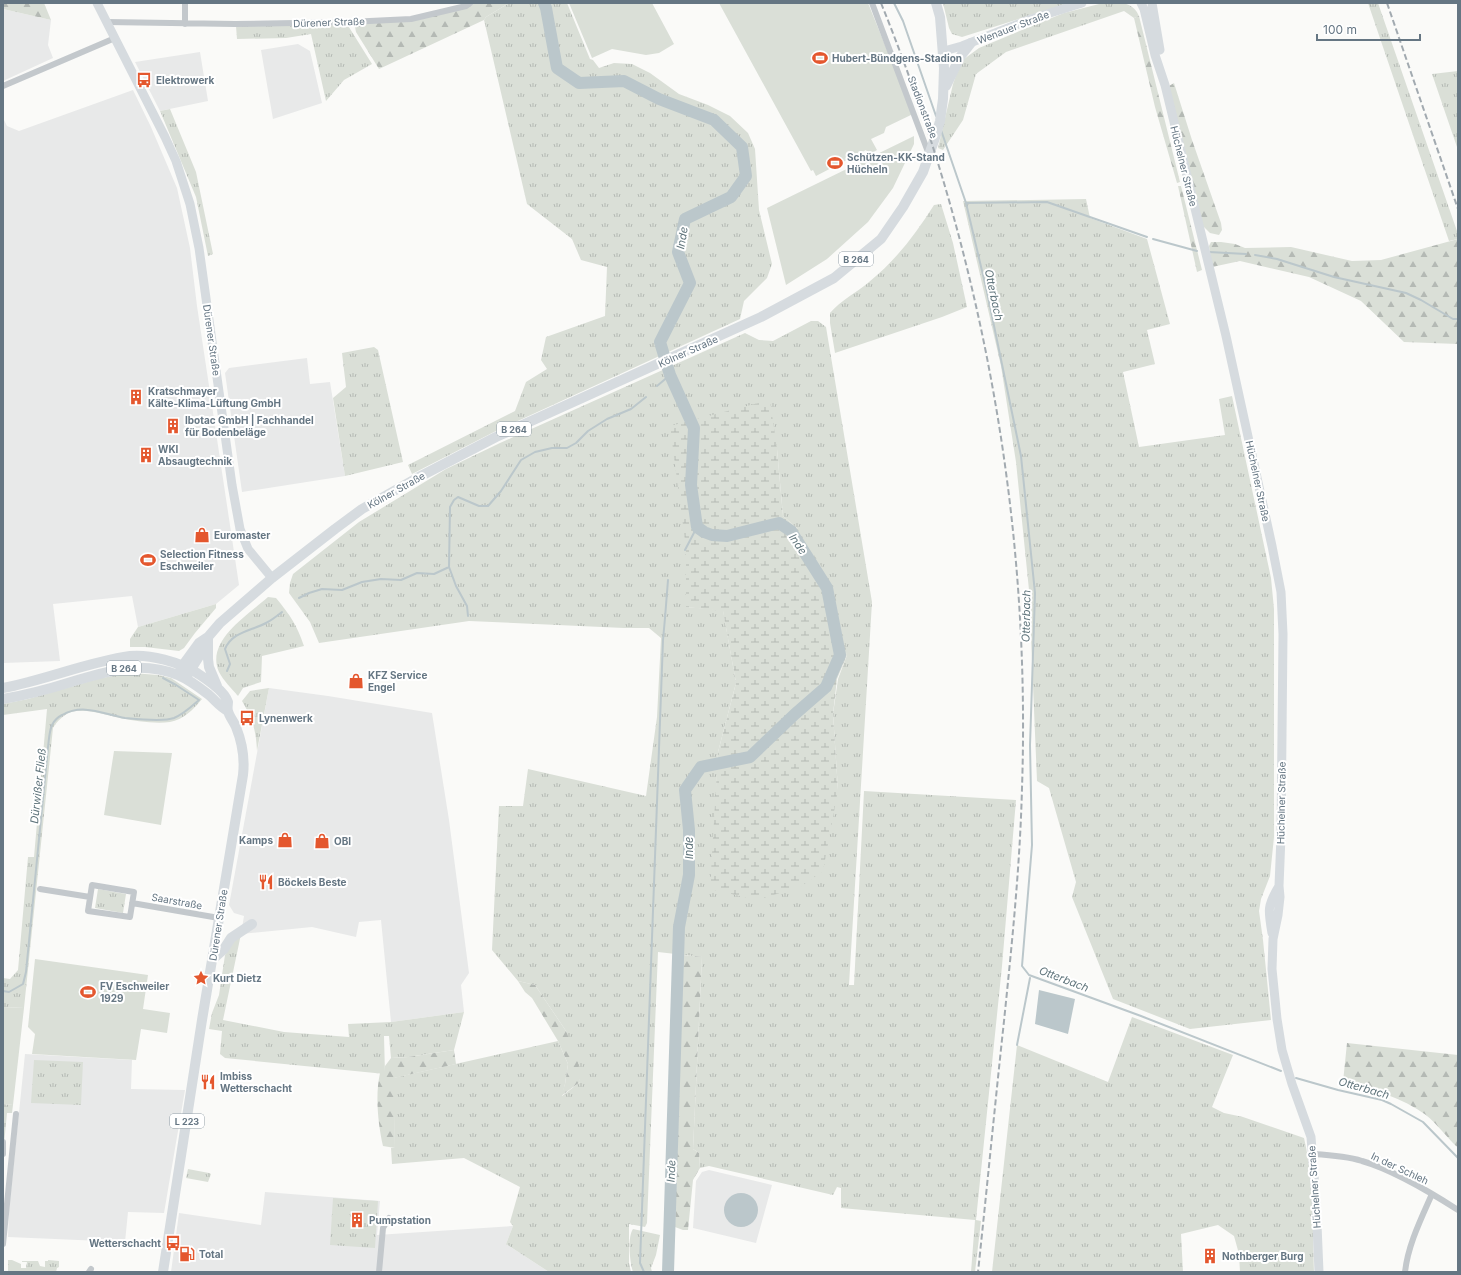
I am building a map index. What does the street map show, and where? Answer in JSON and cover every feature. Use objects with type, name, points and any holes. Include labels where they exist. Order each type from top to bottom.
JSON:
[{"type":"main road","name":"Kölner Straße","points":[[272,578],[352,516],[417,478],[496,437],[761,317],[834,278],[881,239],[903,207],[922,172],[936,135],[942,110],[944,92],[944,51],[940,17],[936,3]]},
{"type":"main road","points":[[944,92],[960,57],[971,43]]},
{"type":"main road","name":"B 264","points":[[3,688],[26,684],[96,664],[131,656],[160,658],[186,667],[199,643],[208,637],[220,623],[272,578]]},
{"type":"main road","points":[[208,637],[208,659],[210,670],[218,688]]},
{"type":"main road","name":"B 264","points":[[3,699],[28,694],[99,673],[131,667],[163,671],[182,677]]},
{"type":"main road","points":[[182,677],[186,667]]},
{"type":"main road","name":"Dürener Straße","points":[[163,1272],[244,764],[240,739],[228,711],[228,701],[218,688],[186,667]]},
{"type":"main road","name":"L 223","points":[[182,677],[210,696],[221,708],[228,711]]},
{"type":"main road","points":[[213,959],[224,949],[231,938],[252,924]]},
{"type":"street","name":"Dürener Straße","points":[[97,3],[168,143],[176,161],[190,204],[199,248],[232,485],[240,529],[248,549],[272,578]]},
{"type":"street","points":[[185,3],[185,24]]},
{"type":"street","name":"Dürener Straße","points":[[107,22],[257,24],[411,19],[466,6],[470,3]]},
{"type":"street","name":"Stadionstraße","points":[[872,3],[915,113],[928,152]]},
{"type":"street","name":"Wenauer Straße","points":[[944,51],[971,43],[1032,19],[1082,3]]},
{"type":"street","name":"Hüchelner Straße","points":[[1141,3],[1144,9],[1164,85],[1226,336],[1279,582],[1282,609],[1283,671],[1281,836],[1278,886],[1280,897],[1273,938],[1272,969],[1282,1050],[1310,1137],[1313,1154],[1319,1272]]},
{"type":"street","name":"Hüchelner Straße","points":[[1152,3],[1164,85]]},
{"type":"street","points":[[3,86],[115,38]]},
{"type":"street","points":[[92,885],[134,892],[132,903],[130,917],[88,911],[92,885]]},
{"type":"street","points":[[40,889],[90,897]]},
{"type":"street","name":"Saarstraße","points":[[132,903],[219,918]]},
{"type":"street","points":[[3,1244],[16,1114]]},
{"type":"street","points":[[3,1142],[3,1152],[12,1151]]},
{"type":"street","name":"In der Schleh","points":[[1313,1154],[1338,1156],[1363,1161],[1386,1170],[1432,1194],[1458,1210]]},
{"type":"street","name":"In der Schleh","points":[[1405,1272],[1409,1252],[1419,1222],[1432,1194]]},
{"type":"street","points":[[379,1272],[383,1228],[389,1218]]},
{"type":"shaded area","points":[[3,9],[51,20],[48,45],[53,58],[3,81]]},
{"type":"shaded area","points":[[298,44],[310,51],[322,103],[273,119],[261,50]]},
{"type":"shaded area","points":[[200,52],[208,101],[160,111],[135,62]]},
{"type":"shaded area","points":[[133,90],[151,127],[177,188],[190,248],[197,306],[239,585],[216,604],[138,627],[132,596],[53,604],[60,661],[3,663],[3,118],[7,126],[19,131]]},
{"type":"shaded area","points":[[307,358],[310,384],[330,382],[345,476],[242,492],[225,373],[229,368]]},
{"type":"shaded area","points":[[269,688],[432,713],[449,820],[469,973],[461,985],[464,1012],[391,1022],[381,920],[359,922],[356,937],[312,927],[241,934],[244,916],[234,913],[229,905]]},
{"type":"shaded area","points":[[1039,990],[1075,999],[1068,1034],[1035,1024]]},
{"type":"shaded area","points":[[25,1054],[132,1060],[131,1089],[185,1090],[164,1213],[128,1212],[125,1242],[8,1237],[9,1210]]},
{"type":"shaded area","points":[[709,1170],[772,1185],[756,1243],[693,1228],[696,1181],[702,1172]]},
{"type":"shaded area","points":[[265,1192],[380,1201],[377,1235],[513,1226],[506,1244],[549,1272],[171,1272],[179,1213],[261,1225]]},
{"type":"shaded area","points":[[741,1193],[753,1198],[758,1210],[753,1222],[741,1227],[729,1222],[724,1210],[729,1198]]},
{"type":"green space","points":[[3,3],[44,3],[51,20],[3,9]]},
{"type":"green space","points":[[474,3],[509,3],[486,17],[484,20],[379,69],[356,32],[355,27],[359,23],[411,21],[467,7]]},
{"type":"green space","points":[[509,3],[567,3],[590,59],[593,60],[599,68],[614,63],[632,64],[650,73],[679,94],[708,105],[730,116],[748,133],[755,149],[759,210],[772,264],[767,278],[744,301],[740,319],[494,432],[412,474],[408,465],[515,411],[526,382],[547,369],[541,360],[546,337],[605,316],[607,267],[581,260],[572,239],[527,204],[484,20],[486,17]]},
{"type":"green space","points":[[569,3],[652,3],[674,44],[659,53],[646,55],[612,49],[592,58]]},
{"type":"green space","name":"Hubert-Bündgens-Stadion","points":[[719,3],[868,3],[913,114],[886,127],[884,133],[871,139],[877,150],[869,155],[866,150],[816,176],[813,170],[811,171]]},
{"type":"green space","points":[[943,3],[1069,3],[962,37],[952,34],[949,28]]},
{"type":"green space","points":[[1103,3],[1119,3],[1128,5],[1133,7],[1139,16],[1134,18],[1124,11],[1006,52],[976,74],[963,120],[943,150],[938,148],[953,84],[960,64],[964,59],[979,48],[1034,25],[1064,13]]},
{"type":"green space","points":[[1368,3],[1378,3],[1458,234],[1458,239],[1449,241]]},
{"type":"green space","points":[[1139,16],[1180,182],[1177,183],[1155,107],[1134,18]]},
{"type":"green space","points":[[347,24],[372,64],[344,80],[326,101],[311,34],[286,38],[237,39],[236,26]]},
{"type":"green space","points":[[1458,71],[1458,150],[1432,74]]},
{"type":"green space","points":[[1174,83],[1221,223],[1222,230],[1219,235],[1210,233],[1203,226],[1169,86]]},
{"type":"green space","points":[[170,109],[196,172],[213,254],[208,256],[196,197],[160,111]]},
{"type":"green space","points":[[914,136],[914,144],[893,188],[868,222],[827,259],[786,285],[767,208]]},
{"type":"green space","points":[[1178,186],[1181,186],[1202,270],[1197,272]]},
{"type":"green space","points":[[1086,199],[1090,218],[1147,239],[1170,324],[1147,330],[1155,364],[1123,372],[1139,447],[1225,435],[1219,399],[1232,396],[1271,578],[1274,609],[1274,837],[1270,876],[1261,899],[1259,911],[1271,1020],[1190,1029],[1113,999],[1072,897],[1076,882],[1049,788],[1037,781],[1029,590],[1016,462],[1001,366],[963,201]]},
{"type":"green space","points":[[941,204],[953,243],[967,307],[942,317],[835,353],[830,323],[830,313],[839,304],[879,274],[920,227],[934,205]]},
{"type":"green space","points":[[1458,239],[1458,344],[1404,342],[1361,301],[1309,277],[1240,261],[1212,267],[1209,246],[1211,242],[1221,242],[1235,244],[1245,248],[1291,247],[1352,261],[1381,260]]},
{"type":"green space","points":[[811,321],[818,321],[826,327],[872,602],[849,985],[854,985],[864,791],[1016,800],[1002,966],[976,1220],[981,1221],[975,1272],[971,1272],[975,1220],[841,1208],[841,1188],[837,1187],[833,1195],[709,1166],[700,1168],[699,1153],[693,1149],[702,957],[658,952],[647,1223],[645,1227],[629,1224],[629,1263],[631,1272],[549,1272],[506,1244],[513,1226],[510,1222],[520,1187],[464,1158],[392,1164],[391,1148],[395,1148],[393,1078],[558,1041],[568,1064],[562,1096],[580,1082],[566,1031],[535,985],[518,981],[492,950],[499,806],[523,806],[528,769],[646,796],[657,717],[661,638],[649,628],[469,621],[319,643],[310,622],[289,593],[290,583],[293,574],[359,522],[446,469],[500,443],[745,333],[759,340],[773,341]],"holes":[[[777,449],[783,516],[797,528],[847,655],[838,679],[833,714],[838,790],[716,796],[718,752],[736,683],[723,610],[686,607],[686,548]]]},
{"type":"green space","points":[[374,347],[378,350],[403,462],[345,476],[333,398],[346,387],[342,353]]},
{"type":"green space","points":[[770,400],[777,449],[783,516],[797,528],[833,585],[847,655],[837,679],[833,714],[838,790],[823,871],[800,887],[757,900],[710,889],[718,752],[736,683],[723,611],[686,607],[686,548],[670,426]]},
{"type":"green space","points":[[268,597],[276,598],[293,620],[304,646],[262,656],[261,682],[243,688],[238,696],[219,672],[216,661],[218,650],[223,639],[240,620]]},
{"type":"green space","points":[[216,604],[216,608],[184,648],[179,651],[145,647],[130,647],[130,639],[138,627]]},
{"type":"green space","points":[[132,673],[158,675],[171,678],[202,699],[184,716],[170,722],[158,723],[138,721],[96,712],[77,711],[66,714],[54,726],[24,1008],[3,1007],[3,978],[10,979],[18,970],[28,857],[34,857],[47,709],[3,715],[3,704],[28,699],[101,678]]},
{"type":"green space","points":[[269,688],[257,751],[253,725],[242,701],[250,691]]},
{"type":"green space","points":[[114,751],[172,753],[161,825],[104,815]]},
{"type":"green space","points":[[98,889],[126,894],[123,913],[95,908]]},
{"type":"green space","points":[[241,934],[223,1020],[284,1032],[349,1037],[348,1024],[391,1022],[464,1012],[454,1050],[391,1058],[389,1036],[384,1036],[385,1074],[225,1058],[220,1054],[222,1031],[209,1029],[212,1013],[219,995],[225,955],[232,943]]},
{"type":"green space","points":[[683,955],[702,957],[693,1149],[699,1153],[700,1168],[693,1180],[688,1230],[675,1227]]},
{"type":"green space","name":"FV Eschweiler 1929","points":[[35,959],[148,975],[143,1009],[170,1013],[167,1033],[141,1029],[136,1060],[32,1054],[35,1034],[28,1027]]},
{"type":"green space","points":[[518,981],[535,985],[566,1031],[578,1062],[580,1082],[561,1096],[565,1084],[568,1064],[558,1041],[532,998],[525,992]]},
{"type":"green space","points":[[3,1007],[24,1008],[13,1105],[3,1104]]},
{"type":"green space","points":[[1132,1017],[1233,1055],[1212,1107],[1224,1113],[1243,1117],[1304,1138],[1310,1171],[1314,1272],[1240,1272],[1239,1254],[1234,1236],[1218,1225],[1181,1234],[1183,1272],[992,1272],[1017,1045],[1108,1082]]},
{"type":"green space","points":[[1347,1043],[1458,1055],[1458,1147],[1438,1126],[1417,1109],[1386,1094],[1343,1082]]},
{"type":"green space","points":[[454,1050],[456,1064],[394,1078],[395,1148],[383,1146],[377,1100],[380,1073],[384,1073],[385,1066],[391,1058]]},
{"type":"green space","points":[[34,1060],[83,1062],[81,1105],[31,1103]]},
{"type":"green space","points":[[3,1104],[13,1105],[12,1113],[7,1113],[3,1155]]},
{"type":"green space","points":[[188,1169],[211,1174],[208,1182],[186,1178]]},
{"type":"green space","points":[[333,1198],[378,1201],[375,1248],[330,1245]]},
{"type":"green space","points":[[633,1229],[660,1235],[656,1255],[651,1268],[652,1272],[633,1272],[630,1257],[630,1238]]},
{"type":"green space","points":[[8,1260],[21,1264],[21,1268],[26,1268],[27,1262],[22,1261],[38,1261],[40,1266],[45,1267],[45,1261],[48,1260],[59,1261],[59,1267],[57,1268],[56,1272],[8,1272]]},
{"type":"waterway","name":"Inde","points":[[544,3],[557,68],[579,83],[624,81],[659,99],[714,120],[742,147],[746,176],[731,197],[685,219],[678,252],[690,283],[660,342],[670,375],[694,428],[691,485],[697,527],[712,535],[727,536],[779,523],[791,531],[827,588],[840,655],[826,687],[750,757],[701,767],[685,790],[689,830],[689,875],[679,927],[668,1272]]},
{"type":"waterway","name":"Otterbach","points":[[894,3],[903,21],[936,116]]},
{"type":"waterway","name":"Otterbach","points":[[941,130],[966,203],[987,292],[1021,456],[1035,593],[1030,745],[1032,845],[1022,966],[1029,975],[1141,1016],[1281,1071]]},
{"type":"waterway","points":[[966,203],[1047,202],[1147,237]]},
{"type":"waterway","points":[[1153,239],[1197,251]]},
{"type":"waterway","points":[[1209,252],[1246,254]]},
{"type":"waterway","points":[[1255,255],[1277,259],[1334,277],[1406,293],[1453,319],[1458,319]]},
{"type":"waterway","points":[[657,386],[670,375]]},
{"type":"waterway","points":[[299,598],[322,589],[342,590],[362,582],[381,579],[401,580],[417,573],[434,574],[449,567],[450,507],[454,500],[458,497],[479,506],[488,506],[501,491],[521,460],[535,452],[552,448],[567,448],[576,443],[588,431],[607,419],[631,409],[646,397]]},
{"type":"waterway","points":[[685,550],[697,527]]},
{"type":"waterway","points":[[449,567],[456,586],[467,606],[468,616]]},
{"type":"waterway","points":[[644,1272],[640,1263],[663,640],[668,580]]},
{"type":"waterway","points":[[227,671],[230,664],[225,649],[228,643],[237,635],[268,622],[282,612]]},
{"type":"waterway","name":"Dürwißer Fließ","points":[[3,991],[9,992],[23,984],[26,972],[48,747],[52,725],[61,716],[78,710],[93,710],[125,718],[150,720],[169,719],[181,714],[199,700],[163,678]]},
{"type":"waterway","points":[[1017,1045],[1030,978]]},
{"type":"waterway","name":"Otterbach","points":[[1296,1078],[1338,1090],[1382,1100],[1391,1104],[1423,1122],[1458,1158]]},
{"type":"railway","points":[[881,3],[916,97],[947,193],[972,290],[993,388],[1008,488],[1018,587],[1023,688],[1022,788],[1019,846],[1010,963],[978,1272]]},
{"type":"railway","points":[[1387,3],[1458,209]]},
{"type":"place","name":"Hubert-Bündgens-Stadion","points":[[820,58]]},
{"type":"place","name":"Elektrowerk","points":[[144,80]]},
{"type":"place","name":"Schützen-KK-Stand Hücheln","points":[[835,163]]},
{"type":"place","name":"Kratschmayer Kälte-Klima-Lüftung GmbH","points":[[136,397]]},
{"type":"place","name":"Ibotac GmbH | Fachhandel für Bodenbeläge","points":[[173,426]]},
{"type":"place","name":"WKI Absaugtechnik","points":[[146,455]]},
{"type":"place","name":"Euromaster","points":[[202,535]]},
{"type":"place","name":"Selection Fitness Eschweiler","points":[[148,560]]},
{"type":"place","name":"KFZ Service Engel","points":[[356,681]]},
{"type":"place","name":"Lynenwerk","points":[[247,718]]},
{"type":"place","name":"Kamps","points":[[285,840]]},
{"type":"place","name":"OBI","points":[[322,841]]},
{"type":"place","name":"Böckels Beste","points":[[266,882]]},
{"type":"place","name":"Kurt Dietz","points":[[201,978]]},
{"type":"place","name":"FV Eschweiler 1929","points":[[88,992]]},
{"type":"place","name":"Imbiss Wetterschacht","points":[[208,1082]]},
{"type":"place","name":"Pumpstation","points":[[357,1220]]},
{"type":"place","name":"Wetterschacht","points":[[173,1243]]},
{"type":"place","name":"Total","points":[[187,1254]]},
{"type":"place","name":"Nothberger Burg","points":[[1210,1256]]}]
